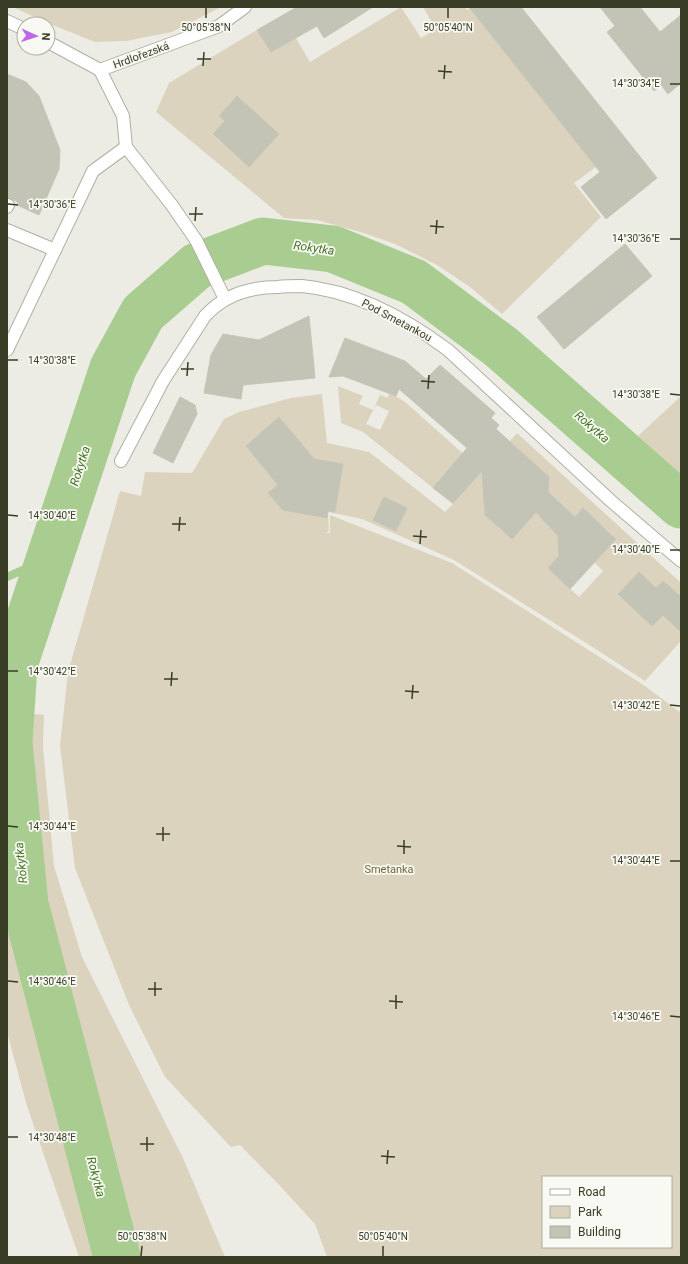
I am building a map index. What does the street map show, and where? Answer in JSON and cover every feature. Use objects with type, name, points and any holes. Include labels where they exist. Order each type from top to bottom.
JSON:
[{"type":"street","name":"Hrdlořezská","points":[[100,70],[219,26],[245,7]]},
{"type":"street","name":"Hrdlořezská","points":[[56,46],[100,70],[123,116],[126,147]]},
{"type":"street","points":[[7,350],[93,171],[126,147],[171,204],[196,240],[225,299]]},
{"type":"street","points":[[7,230],[55,250]]},
{"type":"street","name":"Pod Smetankou","points":[[121,461],[163,381],[212,307],[225,299],[250,289],[301,286],[327,290],[354,297],[376,306],[425,332],[448,350],[611,501],[681,561]]},
{"type":"green space","points":[[13,7],[221,7],[172,32],[126,41],[95,42],[56,26],[56,16],[32,16]]},
{"type":"green space","points":[[401,7],[421,38],[436,29],[423,7],[465,7],[467,10],[470,8],[596,167],[574,183],[601,217],[502,314],[470,287],[437,265],[395,244],[364,233],[317,220],[284,218],[156,112],[169,83],[257,30],[271,52],[296,38],[310,62]],"holes":[[[237,96],[278,134],[249,167],[213,135],[225,121],[219,116]]]},
{"type":"green space","name":"Smetanka","points":[[338,386],[363,396],[359,404],[373,410],[380,395],[387,398],[390,393],[405,402],[482,472],[517,433],[681,583],[681,641],[645,681],[454,560],[362,519],[328,512],[329,531],[326,533],[330,533],[330,515],[452,563],[645,686],[681,713],[681,1257],[327,1257],[315,1224],[240,1145],[231,1147],[165,1077],[129,1005],[75,868],[60,746],[68,672],[120,491],[141,496],[145,472],[192,473],[224,419],[239,412],[291,398],[322,394],[327,443],[369,452],[445,512],[453,504],[363,432],[341,423]],"holes":[[[376,405],[389,411],[380,430],[366,424]],[[279,418],[314,459],[343,464],[335,512],[328,511],[327,518],[283,510],[269,493],[278,485],[246,446]],[[541,485],[512,539],[485,515],[484,499]],[[384,497],[407,508],[396,531],[373,519]],[[583,508],[616,538],[594,562],[603,571],[579,597],[548,568],[559,556],[558,536]],[[639,572],[656,588],[663,581],[680,597],[652,626],[618,594]]]},
{"type":"green space","points":[[681,396],[681,474],[638,436]]},
{"type":"green space","points":[[7,712],[44,715],[43,747],[54,866],[82,957],[183,1158],[225,1257],[79,1257],[27,1106],[7,1032]]},
{"type":"building","points":[[297,7],[373,7],[324,38],[317,26],[271,52],[257,30]]},
{"type":"building","points":[[469,7],[521,7],[657,178],[606,219],[581,187],[600,172]]},
{"type":"building","points":[[600,7],[640,7],[660,32],[681,15],[681,83],[668,94],[661,85],[654,91],[607,32],[615,26]]},
{"type":"building","points":[[7,74],[26,82],[39,96],[60,150],[59,169],[39,215],[17,205],[18,202],[7,197]]},
{"type":"building","points":[[237,96],[279,134],[249,167],[213,134],[225,121],[219,116]]},
{"type":"building","points":[[625,244],[652,276],[564,349],[537,317]]},
{"type":"building","points":[[309,316],[315,378],[243,385],[241,399],[204,393],[211,355],[223,334],[259,340]]},
{"type":"building","points":[[345,338],[405,361],[426,379],[440,365],[495,413],[491,418],[499,425],[496,429],[549,477],[548,492],[575,517],[583,508],[616,539],[570,589],[548,568],[559,556],[558,536],[536,512],[512,539],[485,515],[482,471],[453,503],[433,488],[467,448],[399,389],[396,396],[343,376],[329,377]]},
{"type":"building","points":[[180,397],[195,405],[197,414],[173,463],[153,453]]},
{"type":"building","points":[[279,417],[314,459],[343,464],[335,512],[328,511],[327,518],[283,510],[268,493],[278,485],[246,446]]},
{"type":"building","points":[[384,497],[407,508],[396,531],[373,520]]},
{"type":"building","points":[[639,572],[656,588],[663,581],[681,597],[681,632],[663,615],[652,626],[618,594]]},
{"type":"waterway","name":"Rokytka","points":[[117,1257],[25,904],[9,743],[14,665],[113,368],[143,313],[197,266],[263,241],[333,249],[414,282],[501,347],[681,505]]},
{"type":"waterway","points":[[7,577],[50,558]]}]
